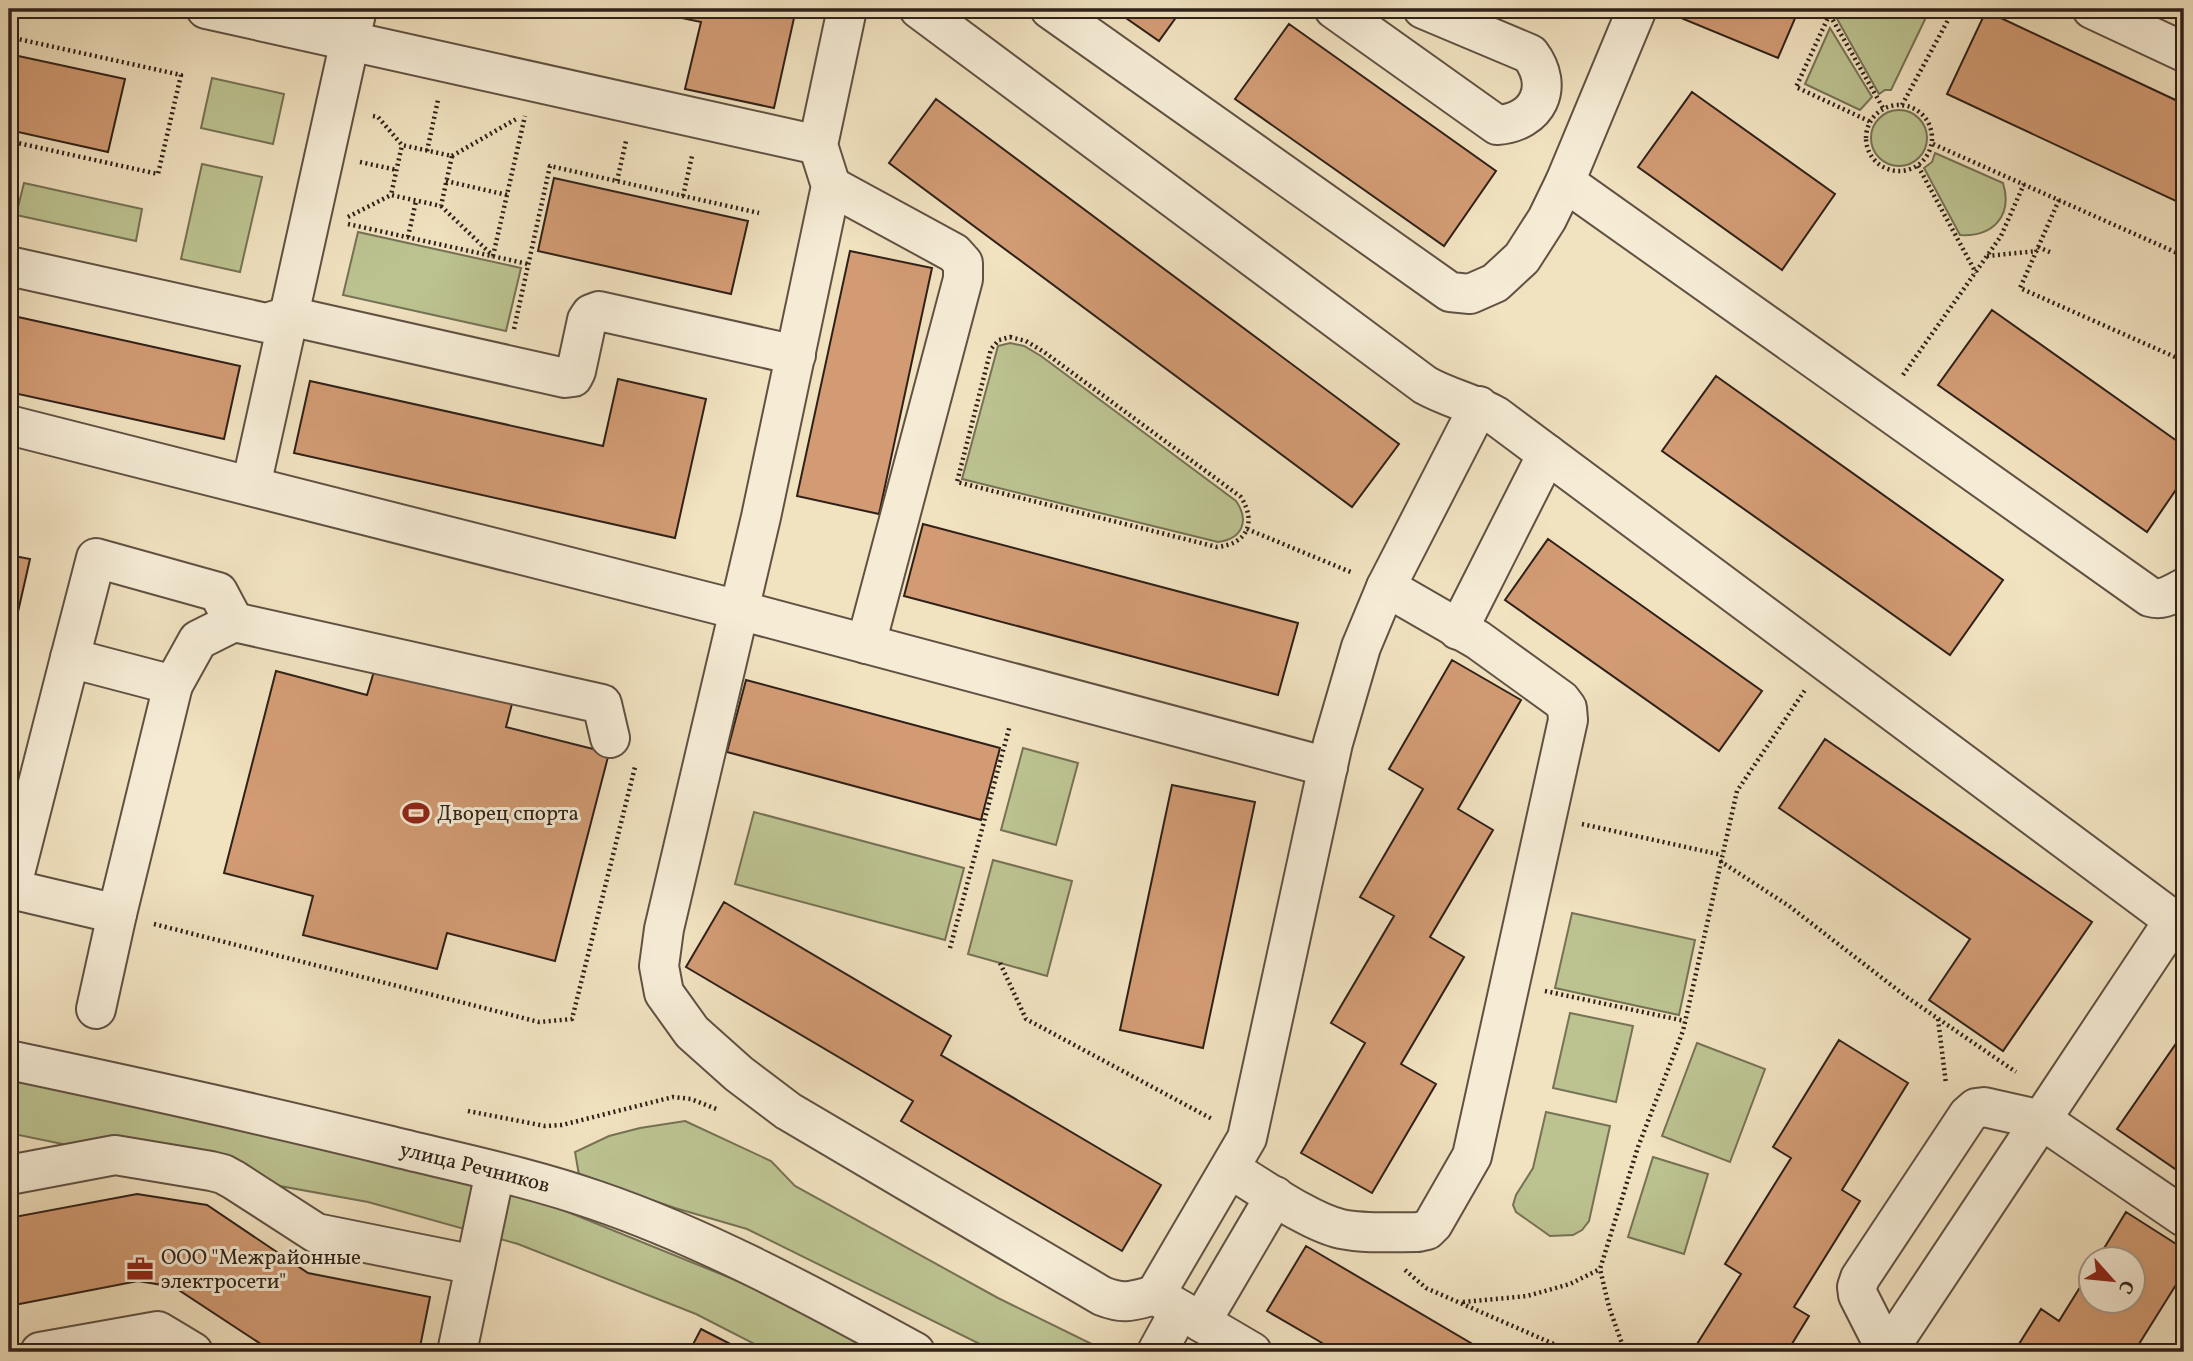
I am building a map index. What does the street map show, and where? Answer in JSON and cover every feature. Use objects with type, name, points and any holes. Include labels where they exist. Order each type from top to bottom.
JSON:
[{"type":"street","points":[[206,9],[354,25],[447,62],[818,145]]},
{"type":"street","points":[[847,9],[818,145],[831,186],[739,610],[664,929],[659,966],[664,993],[692,1032],[739,1074],[788,1111],[1102,1296],[1118,1302],[1133,1301],[1187,1321],[1252,1352]]},
{"type":"street","points":[[919,9],[1425,385],[1442,395],[1479,406],[1496,416],[2179,924],[2042,1119],[1887,1352],[1858,1295],[1860,1278],[1960,1126],[1976,1108],[1984,1107],[2042,1119],[2184,1217]]},
{"type":"street","points":[[1051,9],[1450,292],[1470,294],[1495,282],[1522,258],[1547,219],[1637,9]]},
{"type":"street","points":[[1334,9],[1497,125],[1510,124],[1532,111],[1539,100],[1542,75],[1530,54],[1423,9]]},
{"type":"street","points":[[2092,9],[2184,52]]},
{"type":"street","points":[[251,486],[354,25]]},
{"type":"street","points":[[1565,182],[2150,597],[2164,598],[2184,588]]},
{"type":"street","points":[[831,186],[954,253],[963,263],[963,279],[866,644]]},
{"type":"street","points":[[9,266],[265,323],[289,316],[565,377],[572,377],[576,371],[587,320],[591,314],[599,311],[796,355]]},
{"type":"street","points":[[1187,1321],[1238,1153],[1328,767],[1361,647],[1386,587],[1479,406]]},
{"type":"street","points":[[9,425],[739,610],[1328,767]]},
{"type":"street","points":[[1458,630],[1547,454]]},
{"type":"street","points":[[117,914],[11,889],[96,558],[218,592],[234,622]]},
{"type":"street","points":[[1238,1153],[1275,1196],[1319,1221],[1358,1231],[1418,1232],[1427,1230],[1433,1224],[1472,1156],[1568,720],[1567,708],[1551,692],[1478,640],[1386,587]]},
{"type":"street","points":[[96,1009],[173,685],[198,640],[234,622],[601,704],[610,738]]},
{"type":"street","points":[[70,658],[173,685]]},
{"type":"street","name":"улица Речников","points":[[9,1059],[209,1102],[495,1172],[595,1200],[689,1238],[831,1306],[915,1352]]},
{"type":"street","points":[[9,1175],[115,1155],[211,1171],[234,1180],[316,1233],[475,1265]]},
{"type":"street","points":[[457,1352],[495,1172]]},
{"type":"street","points":[[1157,1352],[1187,1321],[1275,1196]]},
{"type":"street","points":[[40,1352],[149,1331],[166,1334],[193,1352]]},
{"type":"path","points":[[1832,9],[1796,87],[1871,122]]},
{"type":"path","points":[[1902,105],[1954,9]]},
{"type":"path","points":[[1829,15],[1883,108]]},
{"type":"path","points":[[9,37],[180,75],[158,174],[9,141]]},
{"type":"path","points":[[427,151],[447,62]]},
{"type":"path","points":[[1902,105],[1913,107],[1925,116],[1932,129],[1933,144],[1927,158],[1918,166],[1901,172],[1886,170],[1874,161],[1867,147],[1866,132],[1883,108],[1902,105]]},
{"type":"path","points":[[391,195],[402,145],[452,156],[525,114],[493,256]]},
{"type":"path","points":[[1933,144],[2184,256]]},
{"type":"path","points":[[441,206],[452,156]]},
{"type":"path","points":[[506,364],[550,166],[759,213]]},
{"type":"path","points":[[1918,166],[1976,273]]},
{"type":"path","points":[[446,181],[507,195]]},
{"type":"path","points":[[1900,379],[2001,236],[2024,184]]},
{"type":"path","points":[[493,256],[441,206],[391,195],[339,222],[528,264]]},
{"type":"path","points":[[2059,200],[2020,288],[2184,361]]},
{"type":"path","points":[[408,237],[416,201]]},
{"type":"path","points":[[1987,257],[2037,249],[2052,253]]},
{"type":"path","points":[[1010,337],[1026,341],[1055,360],[1241,498],[1247,507],[1247,529],[1240,540],[1230,546],[1217,547],[957,482],[994,344],[1010,337]]},
{"type":"path","points":[[1247,529],[1386,587]]},
{"type":"path","points":[[1625,1352],[1609,1307],[1600,1269],[1638,1147],[1685,1021],[1737,791],[1825,660]]},
{"type":"path","points":[[950,948],[1010,725]]},
{"type":"path","points":[[117,914],[539,1022],[572,1019],[637,757],[610,738]]},
{"type":"path","points":[[1547,816],[1721,858],[1908,998],[2016,1072]]},
{"type":"path","points":[[1000,963],[1026,1019],[1238,1153]]},
{"type":"path","points":[[1510,983],[1685,1021]]},
{"type":"path","points":[[1938,1018],[1946,1091]]},
{"type":"path","points":[[468,1111],[545,1126],[562,1125],[673,1097],[691,1099],[726,1113]]},
{"type":"path","points":[[1358,1231],[1426,1289],[1572,1352]]},
{"type":"path","points":[[1461,1303],[1527,1296],[1570,1284],[1600,1269]]},
{"type":"green space","points":[[1840,9],[1930,9],[1891,90],[1879,94],[1836,17]]},
{"type":"green space","points":[[1830,28],[1872,97],[1860,110],[1805,84]]},
{"type":"green space","points":[[212,78],[284,94],[273,144],[201,128]]},
{"type":"green space","points":[[1899,110],[1910,112],[1919,118],[1925,127],[1925,149],[1919,158],[1910,164],[1899,166],[1888,164],[1879,158],[1873,149],[1871,138],[1873,127],[1879,118],[1888,112]]},
{"type":"green space","points":[[1935,153],[2003,183],[2005,205],[1998,222],[1991,228],[1972,235],[1960,235],[1924,168],[1932,162]]},
{"type":"green space","points":[[202,164],[262,177],[240,272],[181,259]]},
{"type":"green space","points":[[24,183],[142,209],[136,241],[16,215]]},
{"type":"green space","points":[[358,232],[521,268],[506,331],[343,295]]},
{"type":"green space","points":[[1010,343],[1024,346],[1041,356],[1236,501],[1243,522],[1238,533],[1218,542],[962,479],[998,346]]},
{"type":"green space","points":[[1023,748],[1078,763],[1056,845],[1001,830]]},
{"type":"green space","points":[[754,812],[964,868],[945,940],[735,884]]},
{"type":"green space","points":[[993,860],[1072,881],[1047,976],[968,954]]},
{"type":"green space","points":[[1572,913],[1695,940],[1679,1015],[1555,988]]},
{"type":"green space","points":[[1570,1013],[1633,1026],[1616,1102],[1553,1088]]},
{"type":"green space","points":[[1697,1043],[1765,1069],[1730,1162],[1662,1136]]},
{"type":"green space","points":[[9,1075],[482,1181],[558,1208],[824,1316],[892,1352],[770,1352],[696,1314],[518,1244],[368,1202],[169,1166],[9,1133]]},
{"type":"green space","points":[[1546,1112],[1610,1126],[1589,1221],[1582,1230],[1573,1235],[1550,1236],[1516,1212],[1513,1205],[1516,1195],[1533,1168]]},
{"type":"green space","points":[[685,1121],[771,1161],[795,1186],[998,1298],[1108,1352],[996,1352],[747,1229],[579,1175],[575,1152],[609,1136]]},
{"type":"green space","points":[[1653,1157],[1708,1174],[1684,1254],[1628,1237]]},
{"type":"building","points":[[639,9],[796,9],[774,108],[685,89],[701,22]]},
{"type":"building","points":[[1113,9],[1182,9],[1159,41]]},
{"type":"building","points":[[1685,9],[1799,9],[1778,58],[1681,18]]},
{"type":"building","points":[[1986,11],[2184,104],[2184,189],[2178,202],[1947,94]]},
{"type":"building","points":[[1289,24],[1496,171],[1444,246],[1235,99]]},
{"type":"building","points":[[9,54],[125,79],[108,152],[9,130]]},
{"type":"building","points":[[1692,92],[1835,194],[1782,270],[1638,167]]},
{"type":"building","points":[[936,99],[1399,444],[1352,507],[889,163]]},
{"type":"building","points":[[554,178],[748,221],[731,294],[538,251]]},
{"type":"building","points":[[850,251],[932,268],[879,514],[797,496]]},
{"type":"building","points":[[1992,310],[2184,446],[2184,478],[2147,532],[1938,385]]},
{"type":"building","points":[[9,315],[240,366],[224,439],[9,392]]},
{"type":"building","points":[[1716,376],[2003,580],[1950,655],[1662,451]]},
{"type":"building","points":[[618,379],[706,399],[675,538],[294,453],[310,381],[603,446]]},
{"type":"building","points":[[923,524],[1298,623],[1278,695],[904,596]]},
{"type":"building","points":[[1548,539],[1762,691],[1719,751],[1505,600]]},
{"type":"building","points":[[9,555],[30,559],[10,647],[9,647]]},
{"type":"building","points":[[1452,660],[1521,700],[1458,809],[1493,830],[1430,937],[1464,957],[1401,1064],[1436,1084],[1372,1193],[1301,1153],[1365,1043],[1331,1023],[1394,916],[1360,897],[1423,789],[1389,769]]},
{"type":"building","name":"Дворец спорта","points":[[377,661],[514,696],[506,727],[609,753],[555,961],[447,933],[437,969],[303,935],[313,896],[224,873],[276,671],[367,695]]},
{"type":"building","points":[[746,680],[1000,748],[981,820],[727,752]]},
{"type":"building","points":[[1825,739],[2092,922],[2003,1051],[1929,1000],[1970,939],[1779,808]]},
{"type":"building","points":[[1172,785],[1255,802],[1203,1048],[1120,1030]]},
{"type":"building","points":[[724,902],[951,1036],[941,1055],[1161,1185],[1122,1251],[901,1121],[913,1101],[686,967]]},
{"type":"building","points":[[2184,1032],[2184,1175],[2117,1129]]},
{"type":"building","points":[[1839,1040],[1908,1083],[1842,1190],[1860,1201],[1794,1307],[1809,1316],[1787,1352],[1692,1352],[1741,1274],[1725,1264],[1791,1158],[1773,1147]]},
{"type":"building","points":[[137,1194],[207,1205],[308,1273],[430,1297],[419,1352],[273,1352],[174,1287],[138,1281],[9,1306],[9,1218]]},
{"type":"building","points":[[2126,1212],[2184,1249],[2184,1272],[2134,1352],[2014,1352],[2041,1309],[2059,1321],[2078,1290],[2078,1316],[2148,1316],[2148,1246],[2105,1246]]},
{"type":"building","points":[[1306,1246],[1486,1352],[1337,1352],[1267,1311]]},
{"type":"building","points":[[701,1329],[746,1352],[689,1352]]},
{"type":"place","name":"Дворец спорта","points":[[416,813]]},
{"type":"place","name":"ООО \"Межрайонные электросети\"","points":[[140,1269]]}]
